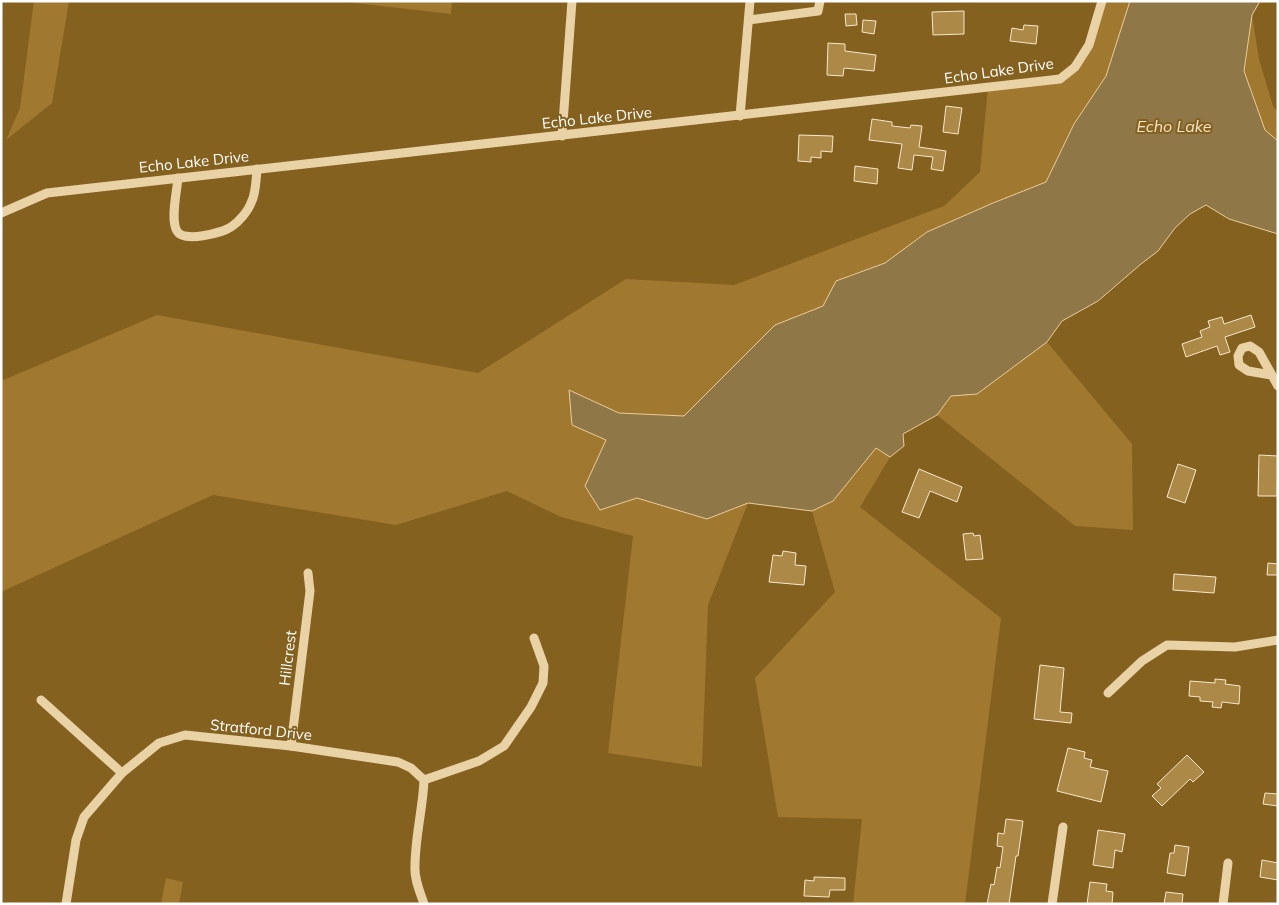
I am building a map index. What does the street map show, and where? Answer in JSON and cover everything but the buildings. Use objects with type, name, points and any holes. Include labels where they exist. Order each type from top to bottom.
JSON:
[{"type":"street","points":[[562,136],[572,1]]},
{"type":"street","points":[[740,116],[750,1]]},
{"type":"street","points":[[748,20],[818,11],[820,1]]},
{"type":"street","name":"Echo Lake Drive","points":[[1,213],[47,192],[740,116],[1060,78],[1075,67],[1089,45],[1102,1]]},
{"type":"street","points":[[178,178],[175,213],[176,230],[179,234],[185,236],[199,237],[230,228],[239,220],[252,203],[257,169]]},
{"type":"street","points":[[1271,375],[1278,386]]},
{"type":"street","name":"Hillcrest","points":[[291,746],[310,591],[308,573]]},
{"type":"street","points":[[424,904],[417,884],[414,867],[424,780],[479,761],[504,746],[531,707],[543,683],[544,666],[534,638]]},
{"type":"street","points":[[1108,693],[1142,661],[1167,645],[1235,647],[1278,640]]},
{"type":"street","points":[[40,700],[122,773]]},
{"type":"street","name":"Stratford Drive","points":[[66,904],[76,840],[84,817],[122,773],[159,744],[185,735],[291,746],[398,762],[410,768],[424,780]]},
{"type":"street","points":[[1052,904],[1063,827]]},
{"type":"street","points":[[1223,904],[1228,863]]},
{"type":"shaded area","points":[[34,1],[69,1],[52,103],[6,140],[20,108]]},
{"type":"shaded area","points":[[338,1],[452,1],[451,14]]},
{"type":"shaded area","points":[[1102,1],[1130,1],[1106,76],[1074,124],[1046,182],[927,232],[885,263],[836,281],[823,306],[775,325],[684,416],[619,413],[570,390],[606,440],[585,486],[600,510],[637,498],[707,519],[748,503],[708,605],[702,767],[608,753],[633,536],[561,517],[507,491],[396,525],[213,495],[1,592],[1,381],[157,315],[478,373],[626,279],[734,285],[944,206],[980,172],[988,87],[1060,78],[1089,45]]},
{"type":"shaded area","points":[[1252,15],[1259,59],[1273,106],[1278,113],[1278,141],[1265,130],[1244,71]]},
{"type":"shaded area","points":[[1047,342],[1132,444],[1133,530],[1075,526],[937,415],[951,396],[977,394]]},
{"type":"shaded area","points":[[876,448],[890,457],[860,507],[1001,618],[965,904],[853,904],[862,819],[778,817],[755,678],[835,592],[812,511],[833,501]]},
{"type":"shaded area","points":[[166,878],[183,882],[179,904],[161,904]]},
{"type":"water","name":"Echo Lake","points":[[1130,1],[1260,1],[1252,15],[1244,71],[1265,130],[1278,141],[1278,234],[1229,219],[1206,205],[1190,214],[1175,228],[1158,251],[1098,301],[1062,321],[1047,342],[977,394],[951,396],[937,415],[903,434],[904,446],[890,457],[876,448],[833,501],[812,511],[748,503],[707,519],[637,498],[600,510],[585,486],[606,440],[572,425],[569,390],[619,413],[684,416],[775,325],[823,306],[836,281],[885,263],[927,232],[1046,182],[1074,124],[1106,76]]}]
